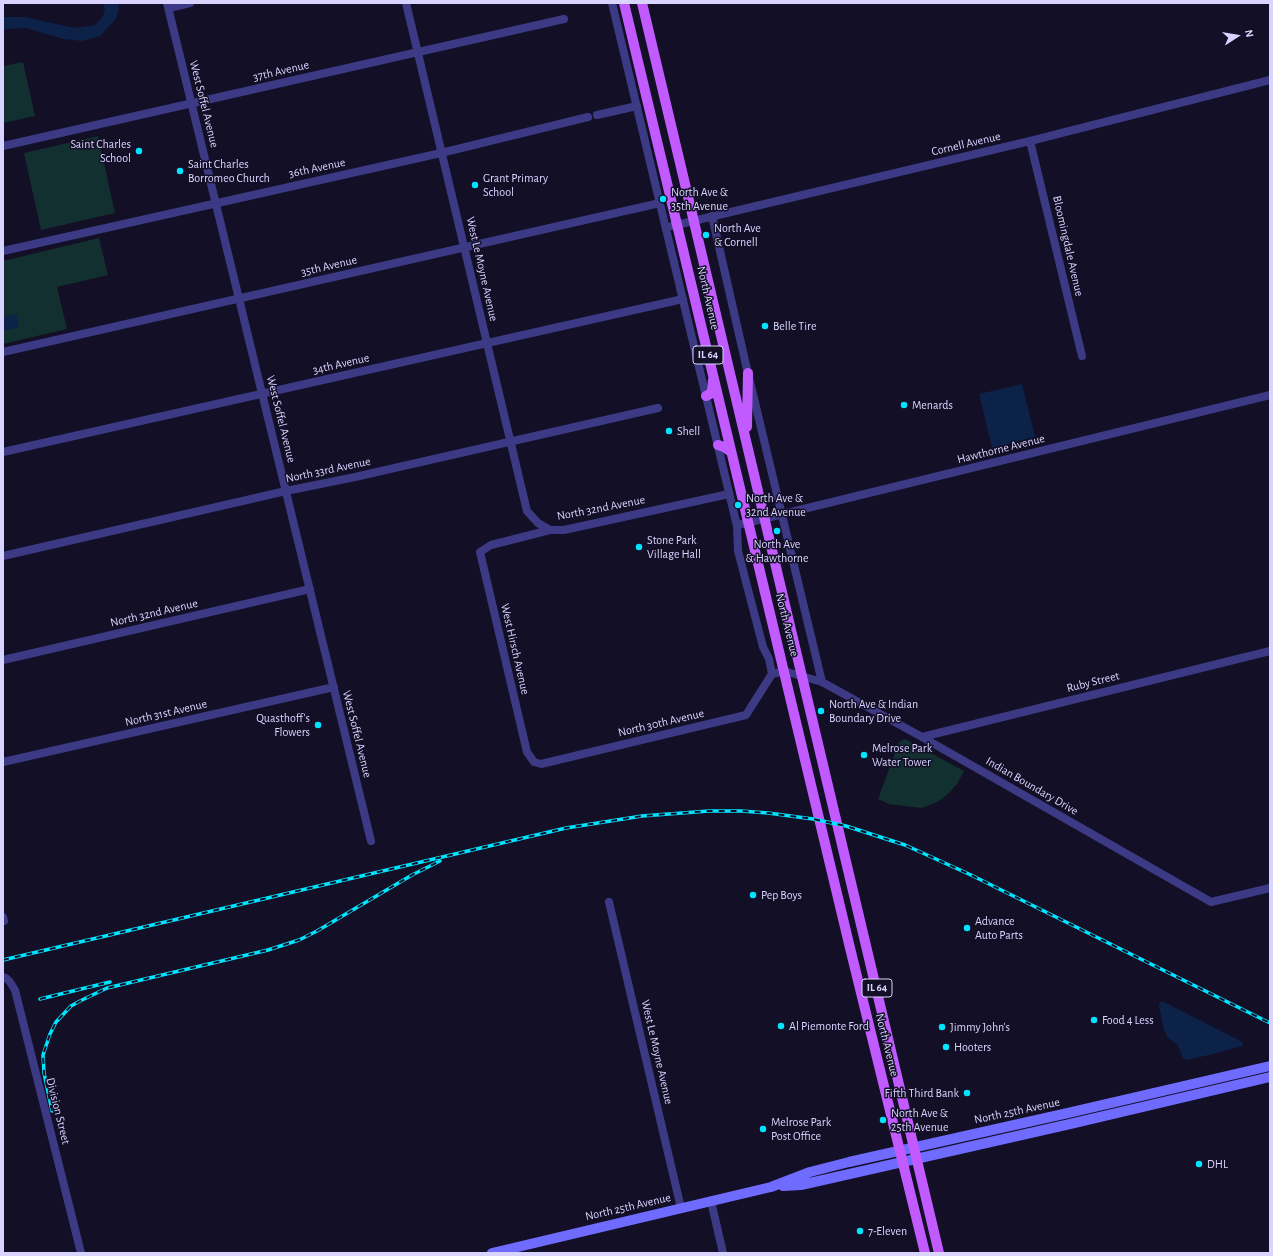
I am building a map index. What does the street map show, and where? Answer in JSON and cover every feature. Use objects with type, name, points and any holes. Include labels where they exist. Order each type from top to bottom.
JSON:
[{"type":"main road","name":"North Avenue","points":[[624,3],[877,1059],[926,1253]]},
{"type":"main road","name":"North Avenue","points":[[642,3],[939,1252]]},
{"type":"main road","points":[[748,372],[747,423],[749,451]]},
{"type":"main road","points":[[703,397],[710,394],[712,391],[713,376]]},
{"type":"main road","points":[[718,445],[732,452]]},
{"type":"main road","points":[[864,1002],[879,998]]},
{"type":"main road","points":[[877,1059],[892,1055]]},
{"type":"main road","name":"North 25th Avenue","points":[[492,1253],[509,1251],[771,1187],[810,1172],[849,1162],[1084,1110],[1270,1066]]},
{"type":"main road","name":"North 25th Avenue","points":[[771,1187],[801,1185],[1270,1077]]},
{"type":"street","points":[[168,6],[190,3]]},
{"type":"street","name":"West Le Moyne Avenue","points":[[406,3],[528,511],[538,523],[550,530]]},
{"type":"street","name":"North Avenue","points":[[612,3],[683,300],[703,397],[718,445],[737,526],[738,551],[762,647],[770,659],[772,674]]},
{"type":"street","name":"West Soffel Avenue","points":[[168,6],[371,841]]},
{"type":"street","name":"37th Avenue","points":[[3,146],[564,20]]},
{"type":"street","name":"Cornell Avenue","points":[[666,227],[1030,141],[1270,80]]},
{"type":"street","name":"36th Avenue","points":[[3,251],[216,202],[442,153],[637,106]]},
{"type":"street","name":"Bloomingdale Avenue","points":[[1030,141],[1082,356]]},
{"type":"street","name":"35th Avenue","points":[[3,352],[660,203]]},
{"type":"street","name":"North Avenue","points":[[712,216],[822,682]]},
{"type":"street","name":"34th Avenue","points":[[3,452],[683,300]]},
{"type":"street","name":"Hawthorne Avenue","points":[[737,526],[1270,395]]},
{"type":"street","name":"North 33rd Avenue","points":[[3,556],[658,408]]},
{"type":"street","name":"North 32nd Avenue","points":[[480,552],[491,544],[550,530],[564,530],[729,494]]},
{"type":"street","name":"West Hirsch Avenue","points":[[480,552],[527,752]]},
{"type":"street","name":"North 32nd Avenue","points":[[3,660],[310,589]]},
{"type":"street","name":"Ruby Street","points":[[922,737],[1270,651]]},
{"type":"street","points":[[772,674],[784,670]]},
{"type":"street","name":"Indian Boundary Drive","points":[[784,670],[822,682],[922,737],[1210,902],[1270,888]]},
{"type":"street","name":"North 30th Avenue","points":[[527,752],[534,762],[541,764],[746,716],[772,674]]},
{"type":"street","name":"North 31st Avenue","points":[[3,762],[334,687]]},
{"type":"street","name":"West Le Moyne Avenue","points":[[609,902],[681,1208]]},
{"type":"street","name":"Division Street","points":[[4,977],[15,990],[81,1253]]},
{"type":"street","points":[[711,1201],[724,1253]]},
{"type":"street","points":[[926,1253],[939,1252]]},
{"type":"green space","points":[[23,62],[35,116],[3,123],[3,66]]},
{"type":"green space","points":[[98,136],[115,213],[41,230],[24,153]]},
{"type":"green space","points":[[99,238],[108,275],[57,287],[67,329],[3,344],[3,261]]},
{"type":"green space","points":[[905,739],[964,771],[957,784],[948,794],[939,801],[925,807],[921,808],[889,804],[878,799],[899,742]]},
{"type":"water","points":[[102,3],[118,3],[119,7],[116,19],[100,36],[82,41],[63,39],[26,28],[3,29],[3,17],[25,17],[74,28],[95,25],[103,16],[105,8]]},
{"type":"water","points":[[16,314],[19,327],[3,331],[3,317]]},
{"type":"water","points":[[1022,384],[1035,437],[992,448],[979,394]]},
{"type":"water","points":[[1160,1002],[1164,1002],[1241,1041],[1243,1043],[1242,1046],[1186,1060],[1183,1058],[1177,1044],[1168,1038],[1164,1030],[1159,1006]]},
{"type":"railway","points":[[3,960],[566,828],[642,816],[709,811],[741,811],[813,819],[846,826],[905,845],[971,875],[1270,1023]]},
{"type":"railway","points":[[52,1111],[44,1073],[43,1055],[56,1022],[71,1006],[107,988],[268,950],[299,940],[412,875],[440,861]]},
{"type":"railway","points":[[40,999],[110,982]]},
{"type":"place","name":"Saint Charles School","points":[[139,151]]},
{"type":"place","name":"Saint Charles Borromeo Church","points":[[180,171]]},
{"type":"place","name":"Grant Primary School","points":[[475,185]]},
{"type":"place","name":"North Ave & 35th Avenue","points":[[663,199]]},
{"type":"place","name":"North Ave & Cornell","points":[[706,235]]},
{"type":"place","name":"Belle Tire","points":[[765,326]]},
{"type":"place","name":"Menards","points":[[904,405]]},
{"type":"place","name":"Shell","points":[[669,431]]},
{"type":"place","name":"North Ave & 32nd Avenue","points":[[738,505]]},
{"type":"place","name":"North Ave & Hawthorne","points":[[777,531]]},
{"type":"place","name":"Stone Park Village Hall","points":[[639,547]]},
{"type":"place","name":"North Ave & Indian Boundary Drive","points":[[821,711]]},
{"type":"place","name":"Quasthoff's Flowers","points":[[318,725]]},
{"type":"place","name":"Melrose Park Water Tower","points":[[864,755]]},
{"type":"place","name":"Pep Boys","points":[[753,895]]},
{"type":"place","name":"Advance Auto Parts","points":[[967,928]]},
{"type":"place","name":"Food 4 Less","points":[[1094,1020]]},
{"type":"place","name":"Al Piemonte Ford","points":[[781,1026]]},
{"type":"place","name":"Jimmy John's","points":[[942,1027]]},
{"type":"place","name":"Hooters","points":[[946,1047]]},
{"type":"place","name":"Fifth Third Bank","points":[[967,1093]]},
{"type":"place","name":"North Ave & 25th Avenue","points":[[883,1120]]},
{"type":"place","name":"Melrose Park Post Office","points":[[763,1129]]},
{"type":"place","name":"DHL","points":[[1199,1164]]},
{"type":"place","name":"7-Eleven","points":[[860,1231]]}]
